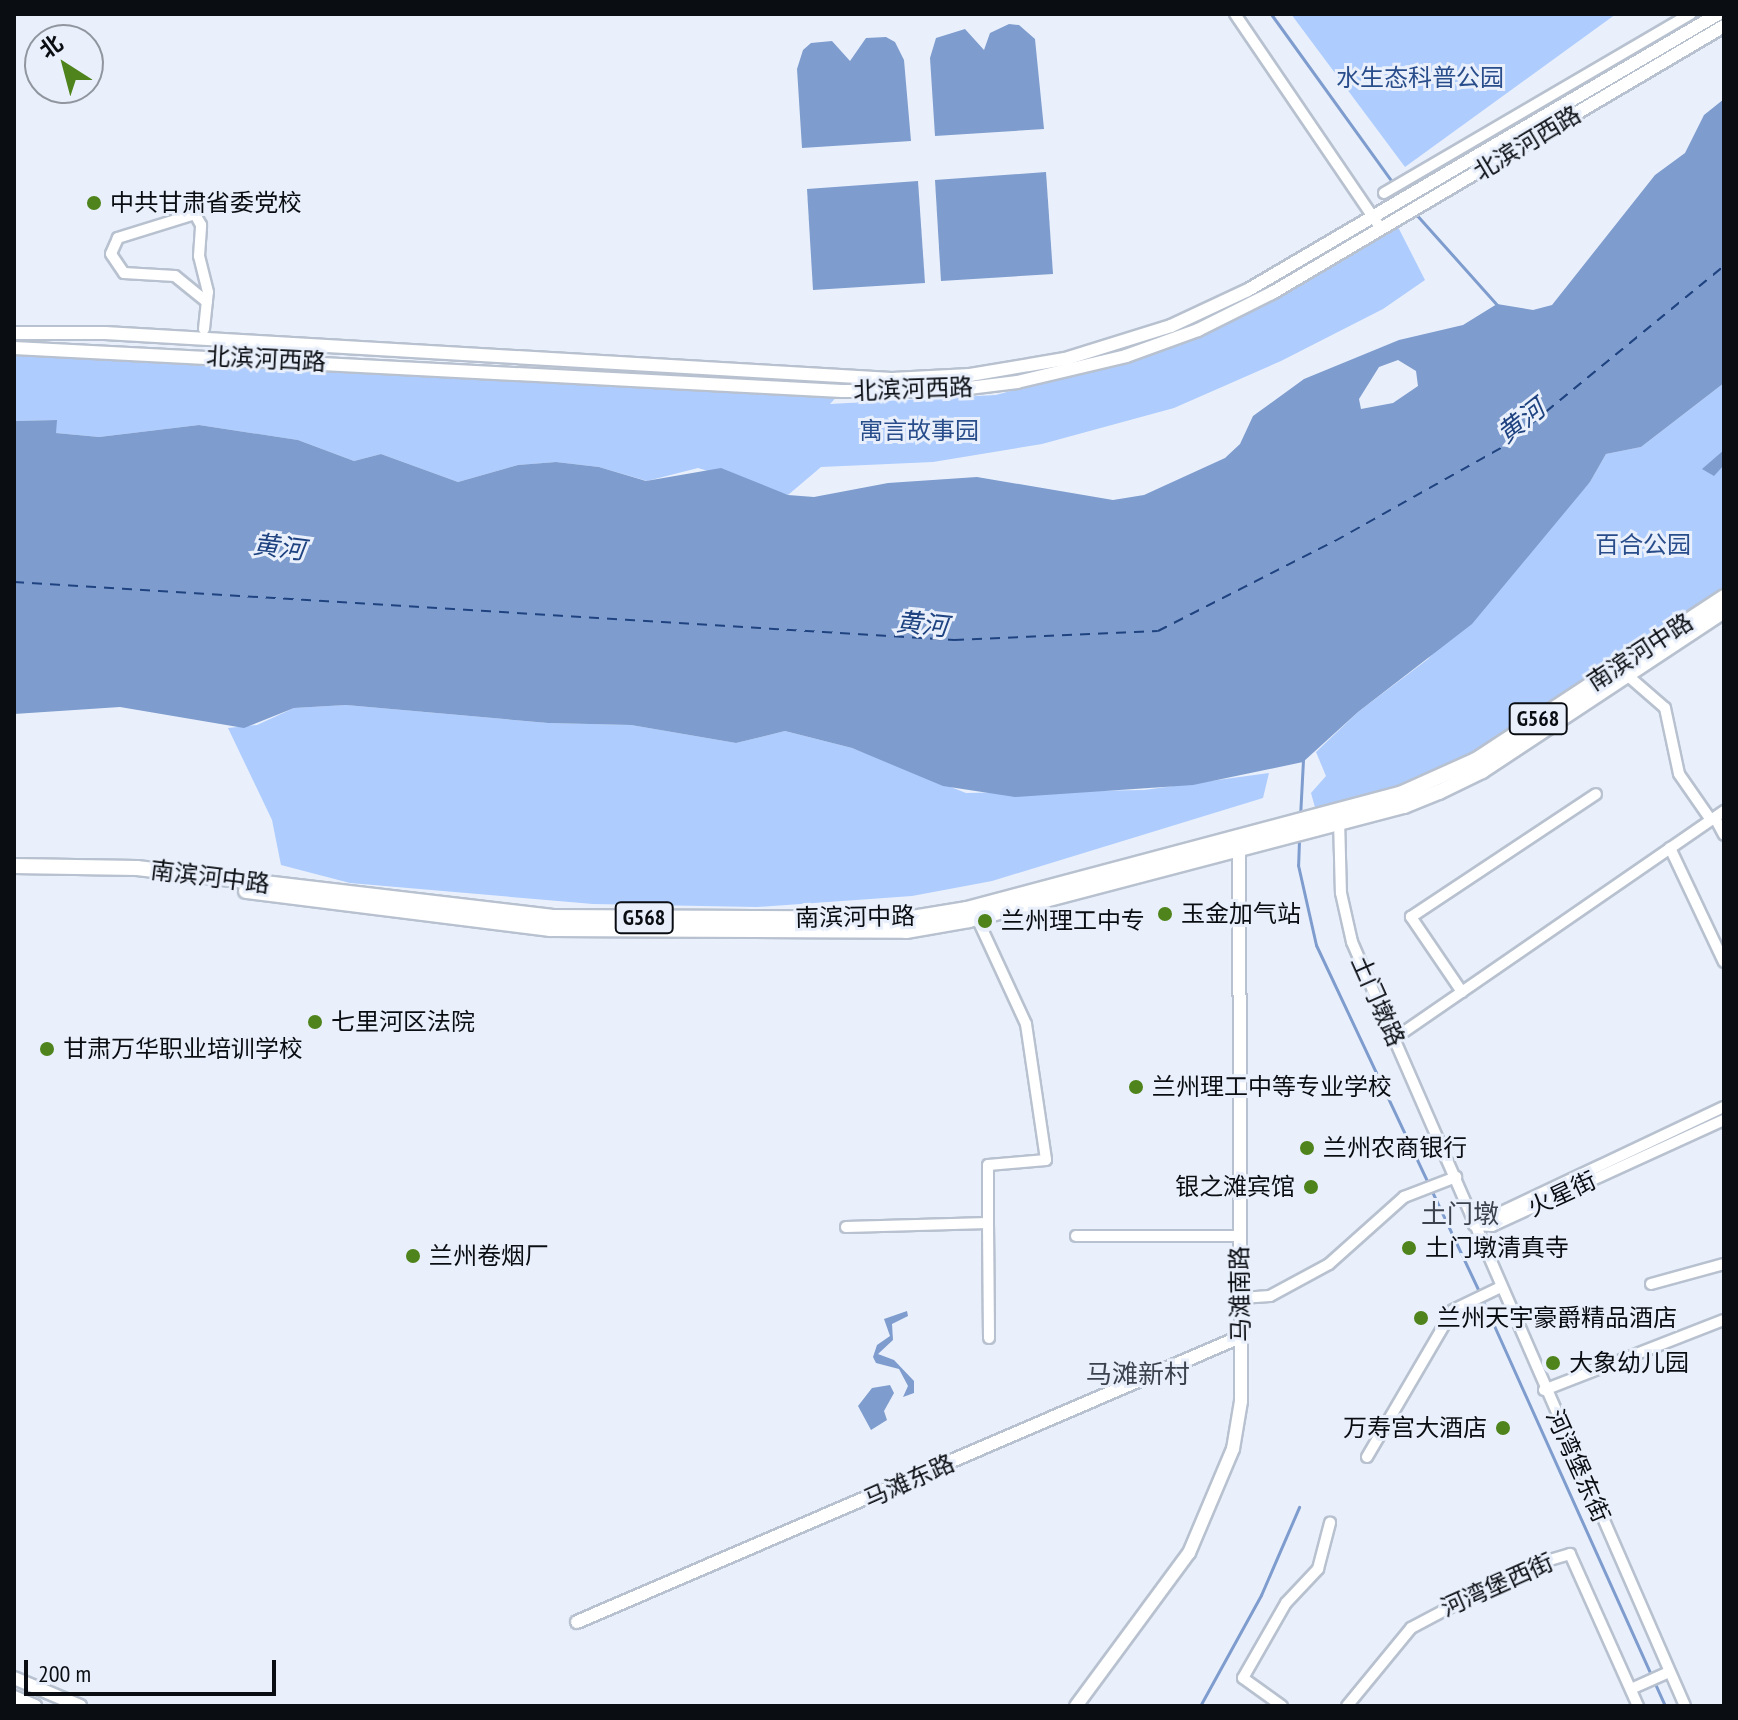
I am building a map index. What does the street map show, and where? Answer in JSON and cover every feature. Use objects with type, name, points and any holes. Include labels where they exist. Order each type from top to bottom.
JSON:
[{"type":"highway","name":"南滨河中路","points":[[1339,818],[1476,760],[1724,597]]},
{"type":"highway","name":"南滨河中路","points":[[14,866],[137,868],[551,917],[906,919],[967,909],[1316,823],[1404,806],[1482,771],[1724,611]]},
{"type":"highway","name":"南滨河中路","points":[[14,875],[134,877],[550,929],[906,931],[977,918],[1239,842]]},
{"type":"main road","name":"北滨河西路","points":[[14,348],[842,391],[944,391],[1031,379],[1126,356],[1198,330],[1377,223],[1393,205],[1718,14]]},
{"type":"main road","name":"北滨河西路","points":[[14,333],[105,333],[892,379],[970,375],[1065,359],[1171,326],[1377,223],[1401,217],[1724,26]]},
{"type":"main road","name":"马滩南路","points":[[1076,1706],[1162,1596],[1206,1522],[1233,1449],[1241,1401],[1239,842]]},
{"type":"main road","name":"马滩东路","points":[[577,1622],[1240,1337]]},
{"type":"main road","points":[[14,1678],[80,1706]]},
{"type":"main road","points":[[14,1697],[35,1706]]},
{"type":"street","points":[[1235,14],[1377,223]]},
{"type":"street","points":[[1384,193],[1690,14]]},
{"type":"street","points":[[204,329],[207,302],[199,256],[201,225],[195,214],[118,238],[111,254],[124,273],[175,276],[207,302]]},
{"type":"street","points":[[1627,675],[1665,708],[1679,774],[1717,816],[1724,835]]},
{"type":"street","points":[[1462,992],[1411,917],[1596,794]]},
{"type":"street","points":[[1395,1038],[1717,816]]},
{"type":"street","name":"土门墩路","points":[[1339,818],[1341,893],[1352,942],[1456,1177],[1474,1225]]},
{"type":"street","points":[[1670,848],[1724,962]]},
{"type":"street","points":[[977,918],[1026,1024],[1046,1160],[988,1165],[989,1338]]},
{"type":"street","name":"火星街","points":[[1474,1225],[1724,1107]]},
{"type":"street","name":"火星街","points":[[1474,1225],[1492,1226],[1724,1120]]},
{"type":"street","points":[[1241,1298],[1270,1296],[1329,1264],[1378,1216],[1404,1197],[1425,1192],[1456,1177]]},
{"type":"street","points":[[846,1227],[988,1223]]},
{"type":"street","name":"河湾堡东街","points":[[1474,1225],[1685,1706]]},
{"type":"street","points":[[1076,1236],[1239,1236]]},
{"type":"street","points":[[1651,1284],[1723,1268]]},
{"type":"street","points":[[1367,1457],[1453,1310],[1501,1287]]},
{"type":"street","points":[[1544,1390],[1724,1320]]},
{"type":"street","points":[[1282,1706],[1243,1678],[1286,1603],[1318,1569],[1330,1523]]},
{"type":"street","name":"河湾堡西街","points":[[1347,1706],[1411,1628],[1526,1567],[1570,1554],[1638,1706]]},
{"type":"street","points":[[1631,1689],[1669,1672]]},
{"type":"green space","name":"水生态科普公园","points":[[1291,14],[1616,14],[1405,167]]},
{"type":"green space","name":"寓言故事园","points":[[1398,227],[1425,280],[1383,309],[1281,361],[1174,408],[1042,444],[933,462],[821,467],[788,495],[698,468],[647,481],[599,467],[556,462],[518,465],[458,482],[381,454],[354,461],[298,440],[199,425],[99,437],[56,433],[56,420],[14,421],[14,348],[842,391],[830,404],[996,395],[1180,345]]},
{"type":"green space","name":"百合公园","points":[[1724,383],[1724,589],[1459,763],[1389,792],[1316,811],[1311,793],[1326,776],[1316,752],[1358,712],[1428,659],[1590,482],[1606,454],[1641,447]]},
{"type":"green space","points":[[346,705],[548,723],[631,725],[736,743],[785,731],[852,748],[966,793],[1144,790],[1269,773],[1263,798],[992,881],[912,896],[757,907],[593,904],[350,883],[281,865],[272,820],[228,728],[257,725],[294,708]]},
{"type":"water","points":[[1009,24],[1019,25],[1035,39],[1044,129],[935,136],[930,58],[936,38],[965,29],[984,50],[990,33]]},
{"type":"water","points":[[886,37],[895,42],[904,60],[911,141],[802,148],[797,69],[803,50],[811,43],[832,41],[850,61],[866,38]]},
{"type":"water","name":"黄河","points":[[1724,99],[1724,383],[1641,447],[1606,454],[1590,482],[1472,624],[1358,712],[1303,762],[1193,785],[1015,797],[943,786],[852,748],[785,731],[736,743],[631,725],[548,723],[346,705],[294,708],[244,728],[120,707],[14,714],[14,421],[57,420],[56,433],[99,437],[199,425],[298,440],[354,461],[381,454],[458,482],[518,465],[556,462],[599,467],[646,481],[721,468],[788,495],[814,497],[888,483],[977,477],[1113,500],[1144,495],[1225,458],[1240,444],[1253,416],[1304,379],[1399,340],[1463,325],[1497,304],[1533,310],[1552,305],[1655,175],[1685,153],[1704,115]],"holes":[[[1398,360],[1416,371],[1418,386],[1393,403],[1361,409],[1359,399],[1379,367]]]},
{"type":"water","points":[[1046,172],[1053,274],[941,281],[935,180]]},
{"type":"water","points":[[918,181],[925,283],[813,290],[807,189]]},
{"type":"water","points":[[1724,450],[1724,465],[1714,476],[1702,469]]},
{"type":"water","points":[[907,1311],[908,1316],[892,1324],[893,1340],[878,1354],[894,1360],[914,1381],[914,1393],[903,1397],[908,1386],[899,1369],[876,1363],[873,1357],[877,1345],[890,1336],[884,1319]]},
{"type":"water","points":[[890,1385],[894,1393],[884,1411],[887,1420],[871,1430],[858,1406],[872,1388]]},
{"type":"waterway","points":[[1271,14],[1393,183]]},
{"type":"waterway","points":[[1414,212],[1499,307]]},
{"type":"waterway","points":[[1300,817],[1303,760]]},
{"type":"waterway","points":[[1299,840],[1298,865],[1316,945],[1480,1294]]},
{"type":"waterway","points":[[1483,1301],[1665,1706]]},
{"type":"waterway","points":[[1200,1706],[1261,1595],[1299,1507]]},
{"type":"ferry route","points":[[14,582],[954,640],[1158,631],[1335,541],[1504,446],[1724,266]]},
{"type":"place","name":"中共甘肃省委党校","points":[[94,203]]},
{"type":"place","name":"玉金加气站","points":[[1165,914]]},
{"type":"place","name":"兰州理工中专","points":[[985,921]]},
{"type":"place","name":"七里河区法院","points":[[315,1022]]},
{"type":"place","name":"甘肃万华职业培训学校","points":[[47,1049]]},
{"type":"place","name":"兰州理工中等专业学校","points":[[1136,1087]]},
{"type":"place","name":"兰州农商银行","points":[[1307,1148]]},
{"type":"place","name":"银之滩宾馆","points":[[1311,1187]]},
{"type":"place","name":"土门墩清真寺","points":[[1409,1248]]},
{"type":"place","name":"兰州卷烟厂","points":[[413,1256]]},
{"type":"place","name":"兰州天宇豪爵精品酒店","points":[[1421,1318]]},
{"type":"place","name":"大象幼儿园","points":[[1553,1363]]},
{"type":"place","name":"万寿宫大酒店","points":[[1503,1428]]},
{"type":"district","name":"土门墩","points":[[1460,1214]]},
{"type":"district","name":"马滩新村","points":[[1138,1374]]}]
